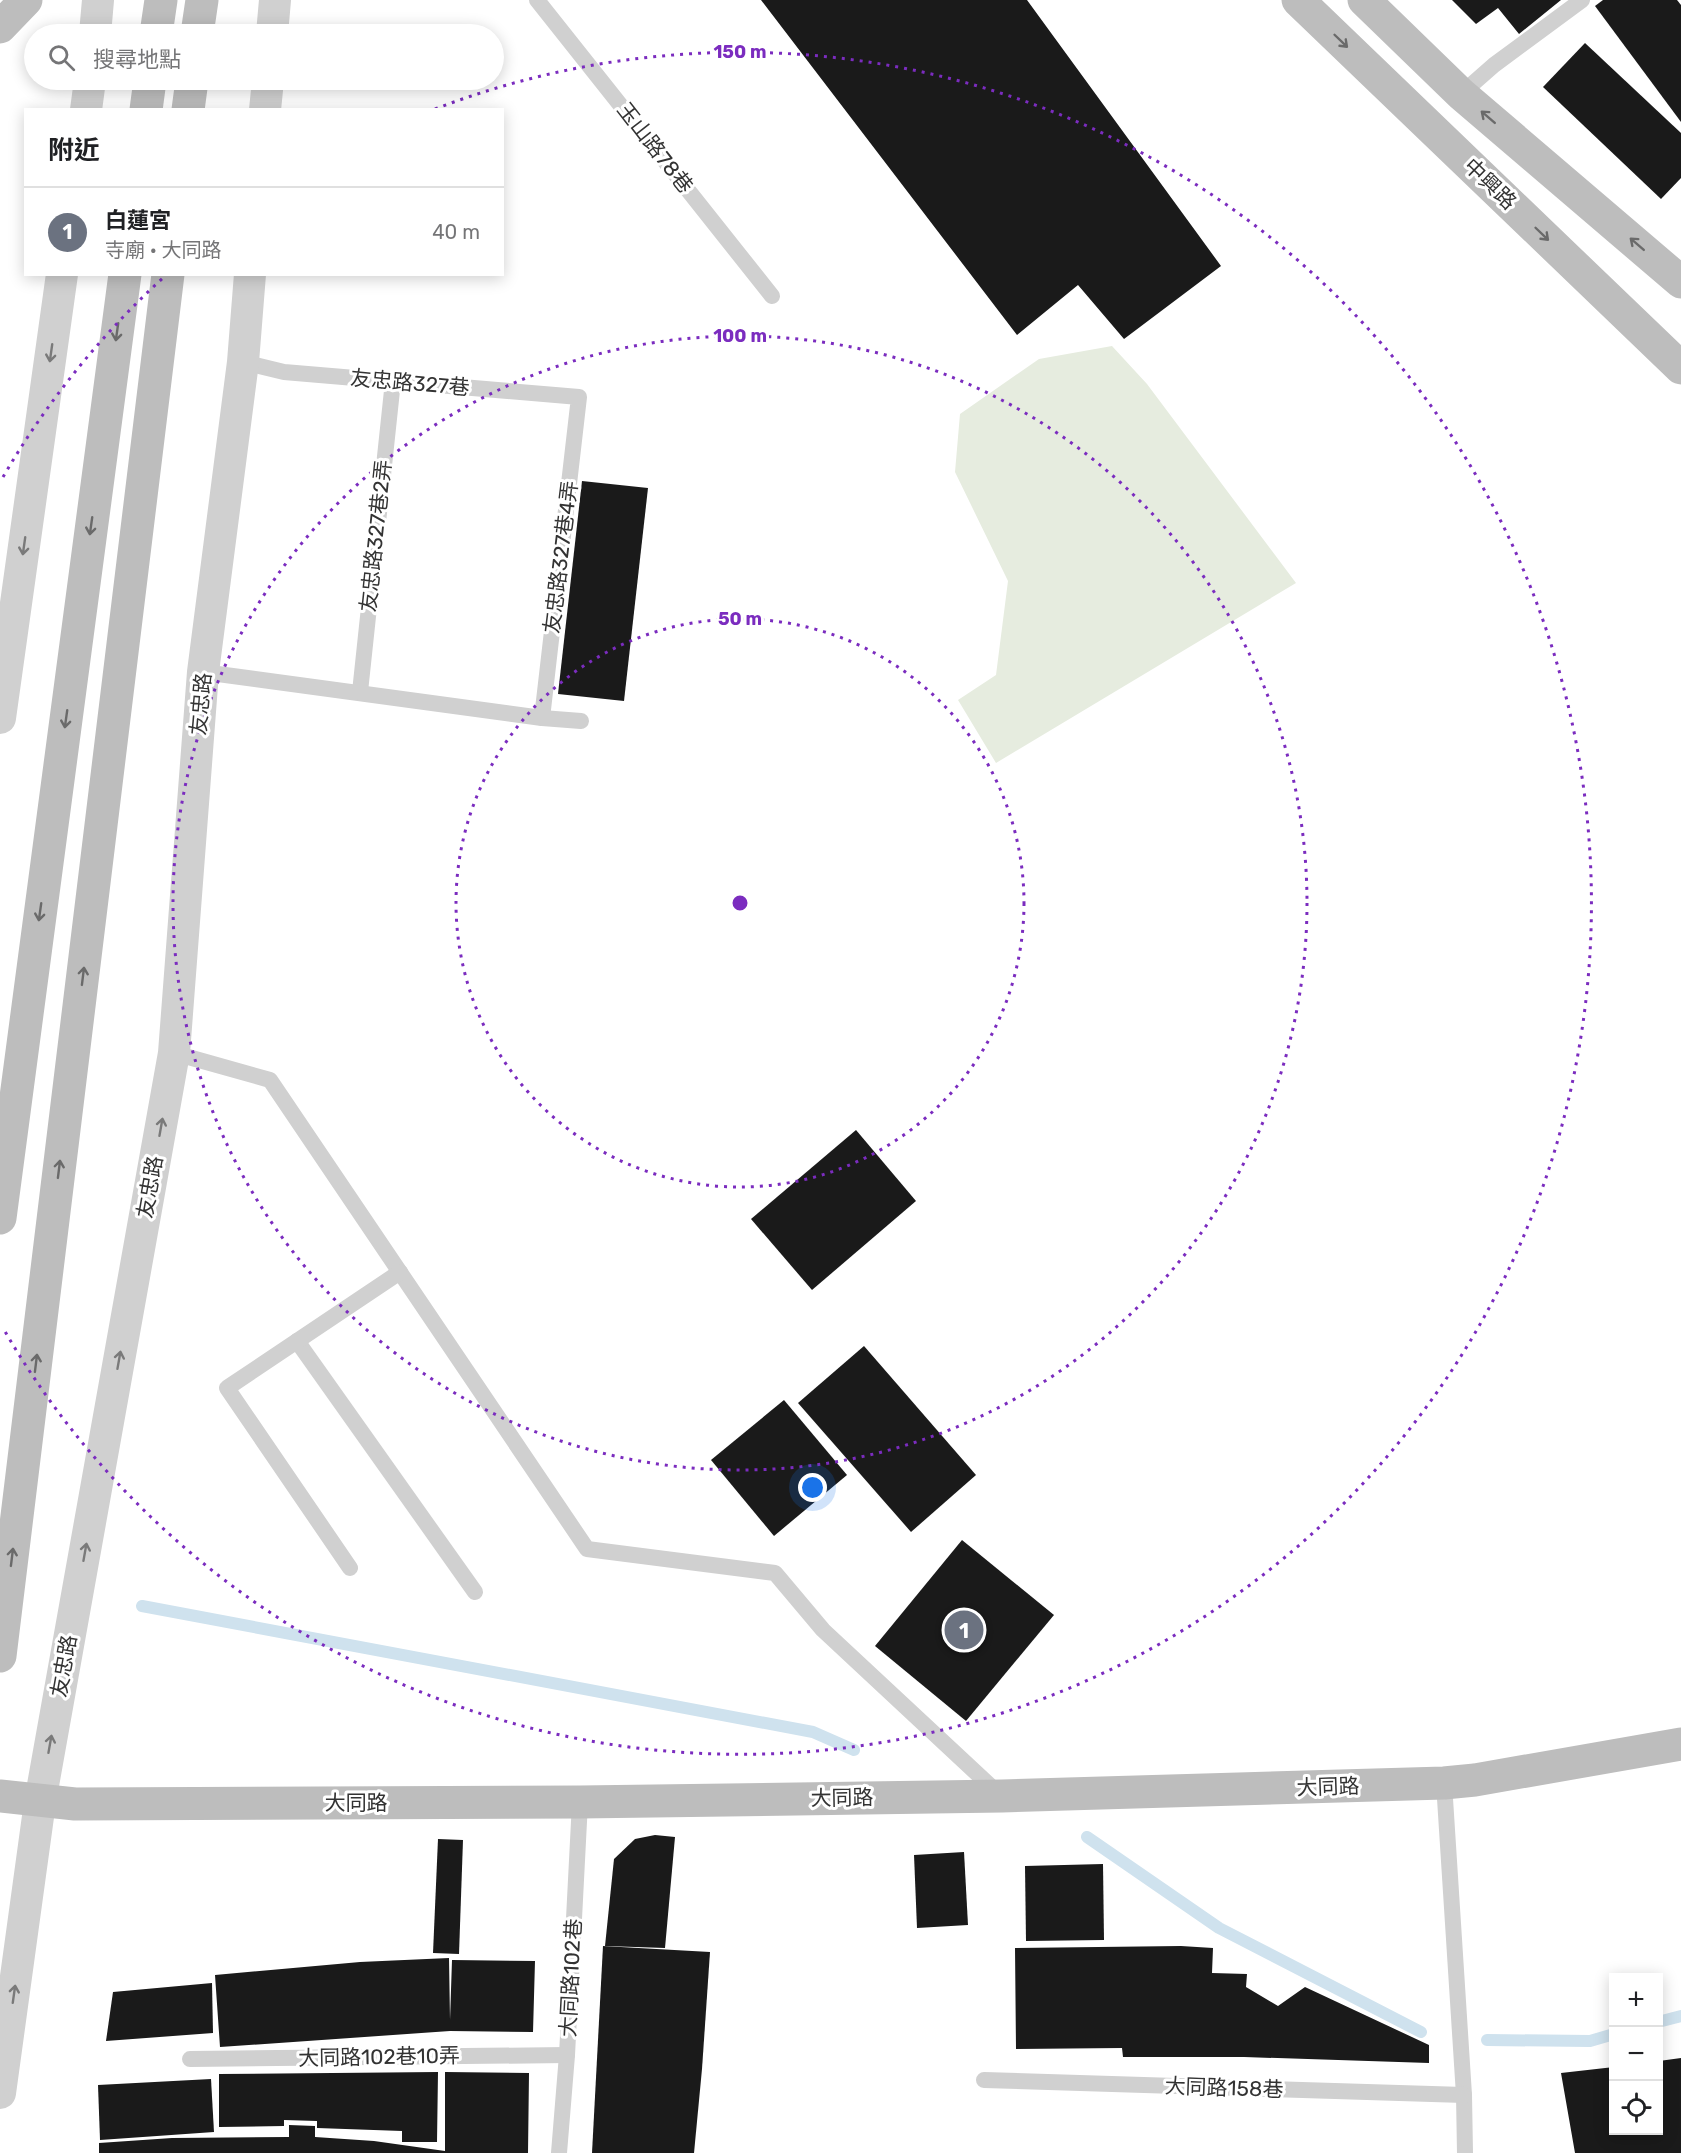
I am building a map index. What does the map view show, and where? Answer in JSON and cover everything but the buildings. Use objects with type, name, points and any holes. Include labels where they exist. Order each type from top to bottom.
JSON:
[{"type":"street","points":[[0,27],[26,0]]},
{"type":"street","points":[[96,24],[98,0]]},
{"type":"street","points":[[157,24],[161,0]]},
{"type":"street","points":[[198,24],[202,0]]},
{"type":"street","points":[[273,24],[275,0]]},
{"type":"street","name":"中興路","points":[[1298,0],[1681,368]]},
{"type":"street","points":[[1375,3],[1461,94],[1681,282]]},
{"type":"street","points":[[86,108],[89,90]]},
{"type":"street","points":[[146,108],[149,90]]},
{"type":"street","points":[[188,108],[191,90]]},
{"type":"street","points":[[265,108],[267,90]]},
{"type":"street","points":[[0,718],[63,276]]},
{"type":"street","points":[[0,1218],[125,276]]},
{"type":"street","points":[[0,1656],[168,276]]},
{"type":"street","name":"友忠路","points":[[0,2093],[40,1802],[174,1053],[203,672],[243,362],[250,276]]},
{"type":"street","name":"大同路","points":[[0,1796],[75,1804],[580,1802],[1002,1796],[1444,1783],[1475,1780],[1681,1744]]},
{"type":"lane","name":"玉山路78巷","points":[[537,0],[772,296]]},
{"type":"lane","points":[[1461,94],[1494,64],[1582,0]]},
{"type":"lane","name":"友忠路327巷","points":[[243,362],[284,372],[579,397]]},
{"type":"lane","name":"友忠路327巷2弄","points":[[360,692],[393,381]]},
{"type":"lane","name":"友忠路327巷4弄","points":[[542,718],[579,397]]},
{"type":"lane","points":[[203,672],[542,718],[581,721]]},
{"type":"lane","points":[[174,1053],[270,1080],[587,1549],[776,1573],[823,1630],[1002,1796]]},
{"type":"lane","points":[[350,1568],[227,1388],[399,1272]]},
{"type":"lane","points":[[297,1341],[475,1592]]},
{"type":"lane","points":[[1444,1783],[1464,2095],[1465,2153]]},
{"type":"lane","name":"大同路102巷","points":[[559,2153],[567,2055],[580,1802]]},
{"type":"lane","name":"大同路102巷10弄","points":[[190,2059],[567,2055]]},
{"type":"lane","name":"大同路158巷","points":[[984,2080],[1464,2095]]},
{"type":"shaded area","points":[[1112,346],[1147,384],[1296,583],[996,763],[958,700],[996,675],[1008,581],[955,472],[960,414],[1039,359]]},
{"type":"waterway","points":[[142,1606],[813,1732],[854,1750]]},
{"type":"waterway","points":[[1087,1837],[1219,1928],[1421,2032]]},
{"type":"waterway","points":[[1663,2021],[1681,2016]]},
{"type":"waterway","points":[[1487,2040],[1590,2041],[1609,2035]]},
{"type":"place","name":"白蓮宮","points":[[964,1630]]}]
